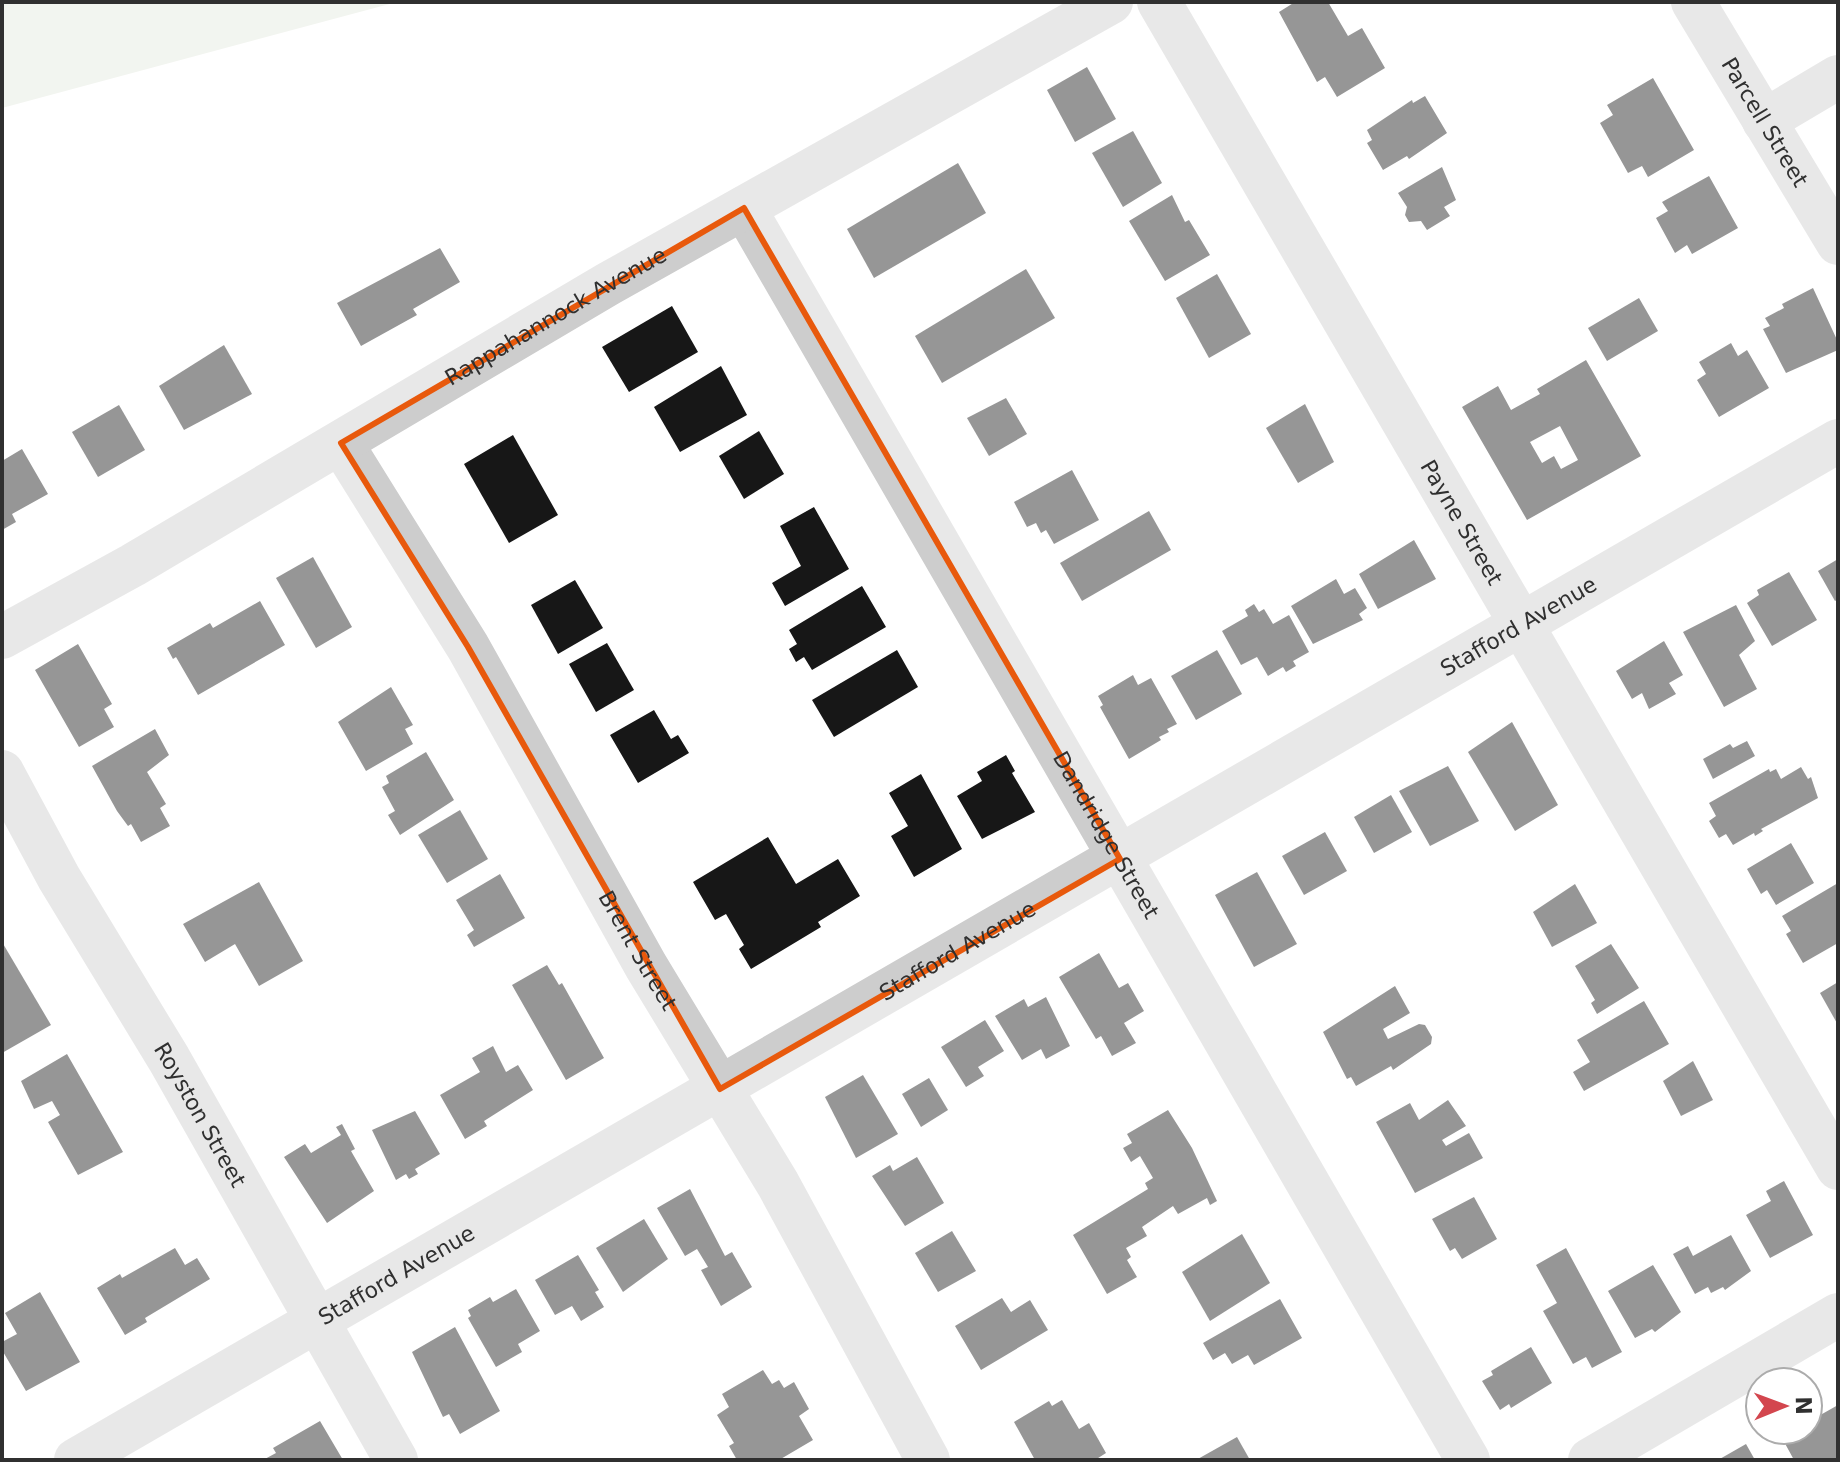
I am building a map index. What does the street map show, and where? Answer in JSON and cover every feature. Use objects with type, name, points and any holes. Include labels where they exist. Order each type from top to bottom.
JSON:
[{"type":"street","name":"Rappahannock Avenue","points":[[2,637],[341,443],[608,284],[1111,2]]},
{"type":"street","name":"Payne Street","points":[[1159,2],[1838,1168]]},
{"type":"street","name":"Parcell Street","points":[[1693,2],[1764,121],[1823,185],[1838,243]]},
{"type":"street","points":[[1764,121],[1838,77]]},
{"type":"street","name":"Dandridge Street","points":[[744,208],[1468,1460]]},
{"type":"street","name":"Stafford Avenue","points":[[76,1460],[1838,441]]},
{"type":"street","name":"Brent Street","points":[[341,443],[468,647],[646,966],[778,1184],[928,1460]]},
{"type":"street","name":"Royston Street","points":[[2,772],[59,878],[169,1059],[396,1460]]},
{"type":"street","points":[[1590,1460],[1838,1315]]},
{"type":"highlighted area","points":[[744,208],[1120,859],[720,1089],[468,647],[341,443]]},
{"type":"shaded area","points":[[2,2],[397,2],[2,108]]},
{"type":"building","points":[[1295,2],[1328,2],[1348,36],[1362,28],[1385,68],[1337,97],[1325,77],[1317,82],[1279,12]]},
{"type":"building","points":[[1087,67],[1116,119],[1075,142],[1047,90]]},
{"type":"building","points":[[1653,78],[1694,150],[1648,177],[1642,166],[1628,173],[1600,123],[1613,115],[1607,105]]},
{"type":"building","points":[[1425,96],[1447,133],[1409,159],[1407,156],[1383,170],[1367,143],[1372,140],[1367,130],[1412,100],[1413,103]]},
{"type":"building","points":[[1133,131],[1162,183],[1123,207],[1092,153]]},
{"type":"building","points":[[958,163],[986,213],[874,278],[847,229]]},
{"type":"building","points":[[1442,167],[1456,200],[1444,207],[1450,216],[1427,230],[1421,221],[1409,222],[1405,215],[1407,207],[1398,193]]},
{"type":"building","points":[[1709,176],[1738,228],[1692,254],[1687,245],[1675,253],[1656,218],[1668,211],[1662,202]]},
{"type":"building","points":[[1172,195],[1185,222],[1189,220],[1210,255],[1165,281],[1129,221]]},
{"type":"building","points":[[440,248],[460,282],[413,309],[417,315],[361,346],[337,303]]},
{"type":"building","points":[[1026,269],[1055,318],[942,383],[915,336]]},
{"type":"building","points":[[1217,274],[1251,334],[1209,358],[1176,298]]},
{"type":"building","points":[[1813,288],[1838,342],[1838,350],[1786,373],[1763,329],[1770,326],[1765,318],[1784,308],[1782,304]]},
{"type":"building","points":[[1639,298],[1658,331],[1607,361],[1588,328]]},
{"type":"building","points":[[672,306],[698,352],[629,392],[602,347]]},
{"type":"building","points":[[1731,343],[1738,356],[1747,350],[1769,388],[1719,417],[1697,380],[1706,374],[1699,362]]},
{"type":"building","points":[[224,345],[252,394],[184,430],[159,386]]},
{"type":"building","points":[[1586,360],[1641,456],[1527,520],[1462,407],[1498,386],[1511,410],[1540,394],[1537,389]],"holes":[[[1560,426],[1578,460],[1561,469],[1554,456],[1542,463],[1530,442]]]},
{"type":"building","points":[[721,366],[747,415],[680,452],[654,407]]},
{"type":"building","points":[[1006,398],[1027,434],[989,456],[967,418]]},
{"type":"building","points":[[1305,404],[1334,462],[1298,483],[1266,428]]},
{"type":"building","points":[[119,405],[145,450],[98,477],[72,432]]},
{"type":"building","points":[[759,431],[784,474],[744,499],[719,456]]},
{"type":"building","points":[[513,435],[558,515],[509,543],[464,464]]},
{"type":"building","points":[[22,449],[48,494],[12,514],[16,522],[2,530],[2,461]]},
{"type":"building","points":[[1072,470],[1099,520],[1054,544],[1046,530],[1041,533],[1036,523],[1027,527],[1014,502]]},
{"type":"building","points":[[814,507],[849,569],[785,606],[772,583],[801,566],[780,526]]},
{"type":"building","points":[[1149,511],[1171,550],[1082,601],[1060,563]]},
{"type":"building","points":[[1414,540],[1436,579],[1378,609],[1359,574]]},
{"type":"building","points":[[313,557],[352,627],[316,648],[276,578]]},
{"type":"building","points":[[1838,559],[1838,599],[1835,601],[1818,571]]},
{"type":"building","points":[[1789,572],[1817,620],[1772,646],[1747,603],[1759,595],[1757,590]]},
{"type":"building","points":[[1336,579],[1344,594],[1355,588],[1367,608],[1359,614],[1363,620],[1313,644],[1291,606]]},
{"type":"building","points":[[575,580],[603,628],[558,654],[531,605]]},
{"type":"building","points":[[862,586],[886,627],[812,670],[804,657],[796,662],[789,649],[797,644],[789,630]]},
{"type":"building","points":[[260,601],[285,645],[198,695],[176,657],[173,659],[167,648],[210,623],[213,628]]},
{"type":"building","points":[[1254,604],[1259,612],[1264,609],[1273,624],[1289,615],[1309,652],[1293,661],[1296,666],[1286,672],[1283,667],[1268,676],[1257,657],[1241,665],[1222,631],[1248,616],[1245,610]]},
{"type":"building","points":[[1736,605],[1755,641],[1739,655],[1757,689],[1724,707],[1683,632]]},
{"type":"building","points":[[1664,641],[1683,675],[1669,683],[1676,694],[1649,709],[1642,693],[1632,699],[1616,671]]},
{"type":"building","points":[[607,643],[634,690],[596,712],[569,664]]},
{"type":"building","points":[[78,644],[112,704],[104,709],[114,727],[79,747],[35,670]]},
{"type":"building","points":[[897,650],[918,687],[834,737],[812,700]]},
{"type":"building","points":[[1217,650],[1242,694],[1196,720],[1171,676]]},
{"type":"building","points":[[1133,675],[1138,685],[1151,678],[1177,724],[1159,737],[1161,740],[1129,759],[1100,707],[1103,705],[1098,696]]},
{"type":"building","points":[[391,687],[413,725],[405,729],[413,744],[366,771],[338,722]]},
{"type":"building","points":[[654,710],[671,739],[678,735],[689,753],[638,783],[610,735]]},
{"type":"building","points":[[1512,722],[1558,805],[1515,831],[1468,752]]},
{"type":"building","points":[[155,729],[169,755],[147,772],[166,804],[160,808],[170,826],[141,842],[131,824],[128,826],[117,811],[92,766]]},
{"type":"building","points":[[1747,741],[1755,756],[1713,779],[1703,759],[1730,744],[1733,748]]},
{"type":"building","points":[[426,752],[454,800],[400,835],[388,815],[395,811],[382,787],[389,783],[386,776]]},
{"type":"building","points":[[1006,755],[1015,771],[1012,773],[1035,812],[982,839],[957,796],[982,781],[977,772]]},
{"type":"building","points":[[1448,766],[1479,821],[1430,846],[1399,791]]},
{"type":"building","points":[[1801,767],[1808,779],[1811,777],[1818,798],[1761,829],[1763,831],[1755,836],[1754,833],[1733,845],[1726,834],[1719,838],[1709,821],[1716,816],[1709,803],[1769,769],[1770,772],[1776,769],[1781,779]]},
{"type":"building","points":[[921,774],[962,849],[914,877],[891,836],[908,826],[889,793]]},
{"type":"building","points":[[1391,795],[1412,832],[1374,853],[1354,817]]},
{"type":"building","points":[[460,810],[488,859],[447,883],[418,835]]},
{"type":"building","points":[[1325,832],[1347,871],[1304,895],[1282,856]]},
{"type":"building","points":[[768,837],[796,884],[838,859],[860,896],[818,922],[821,927],[751,969],[739,949],[744,945],[726,914],[715,920],[693,882]]},
{"type":"building","points":[[1791,843],[1814,883],[1776,905],[1767,890],[1761,894],[1747,869]]},
{"type":"building","points":[[1257,872],[1297,944],[1254,967],[1215,895]]},
{"type":"building","points":[[500,874],[525,918],[474,947],[467,935],[474,930],[456,900]]},
{"type":"building","points":[[259,882],[303,961],[259,986],[235,944],[205,962],[183,924]]},
{"type":"building","points":[[1838,883],[1838,943],[1803,963],[1786,934],[1791,931],[1782,916]]},
{"type":"building","points":[[1575,884],[1597,923],[1552,947],[1533,912]]},
{"type":"building","points":[[2,942],[51,1025],[2,1053]]},
{"type":"building","points":[[1611,944],[1639,988],[1597,1014],[1591,1003],[1595,1000],[1575,966]]},
{"type":"building","points":[[1099,953],[1119,988],[1128,983],[1144,1011],[1124,1023],[1136,1043],[1112,1056],[1101,1036],[1096,1039],[1059,977]]},
{"type":"building","points":[[547,965],[559,985],[562,983],[604,1058],[566,1080],[512,985]]},
{"type":"building","points":[[1838,982],[1838,1025],[1820,993]]},
{"type":"building","points":[[1395,986],[1410,1013],[1383,1029],[1388,1039],[1419,1024],[1425,1025],[1432,1037],[1431,1044],[1393,1070],[1391,1066],[1356,1086],[1351,1077],[1347,1079],[1323,1032]]},
{"type":"building","points":[[1046,997],[1070,1046],[1046,1059],[1041,1049],[1022,1060],[995,1016],[1024,999],[1028,1007]]},
{"type":"building","points":[[1644,1001],[1669,1044],[1584,1091],[1573,1072],[1590,1062],[1577,1040]]},
{"type":"building","points":[[985,1020],[1004,1051],[978,1067],[984,1076],[966,1087],[941,1047]]},
{"type":"building","points":[[493,1046],[506,1072],[518,1065],[533,1090],[484,1121],[487,1126],[465,1139],[440,1095],[480,1072],[472,1058]]},
{"type":"building","points":[[67,1054],[123,1152],[78,1175],[48,1122],[60,1115],[52,1101],[34,1109],[21,1081]]},
{"type":"building","points":[[1693,1061],[1713,1100],[1681,1116],[1663,1081]]},
{"type":"building","points":[[863,1075],[898,1134],[856,1158],[825,1097]]},
{"type":"building","points":[[929,1078],[948,1110],[921,1127],[902,1094]]},
{"type":"building","points":[[1448,1100],[1466,1126],[1442,1140],[1446,1146],[1469,1133],[1483,1158],[1415,1193],[1376,1122],[1410,1103],[1419,1120]]},
{"type":"building","points":[[1168,1110],[1192,1148],[1217,1201],[1210,1205],[1207,1198],[1178,1214],[1173,1206],[1142,1227],[1147,1236],[1126,1248],[1131,1257],[1127,1260],[1137,1277],[1107,1294],[1073,1235],[1148,1189],[1145,1183],[1153,1178],[1140,1156],[1131,1162],[1123,1148],[1132,1143],[1127,1134]]},
{"type":"building","points":[[415,1111],[440,1154],[415,1169],[418,1174],[409,1179],[406,1174],[396,1180],[372,1130]]},
{"type":"building","points":[[342,1124],[355,1149],[351,1151],[374,1191],[327,1223],[284,1157],[305,1144],[311,1153],[341,1135],[336,1127]]},
{"type":"building","points":[[917,1157],[944,1203],[905,1226],[872,1176],[890,1165],[893,1171]]},
{"type":"building","points":[[1784,1181],[1813,1235],[1770,1258],[1746,1215],[1771,1201],[1766,1191]]},
{"type":"building","points":[[690,1189],[725,1256],[732,1252],[752,1287],[721,1306],[701,1270],[708,1267],[697,1249],[685,1256],[657,1208]]},
{"type":"building","points":[[1474,1197],[1497,1239],[1462,1259],[1455,1248],[1450,1251],[1432,1219]]},
{"type":"building","points":[[644,1219],[668,1259],[623,1292],[596,1248]]},
{"type":"building","points":[[952,1231],[976,1271],[938,1292],[915,1253]]},
{"type":"building","points":[[1242,1234],[1270,1283],[1210,1321],[1182,1272]]},
{"type":"building","points":[[1731,1235],[1751,1271],[1725,1290],[1723,1287],[1711,1293],[1708,1287],[1695,1294],[1673,1254],[1688,1246],[1693,1256]]},
{"type":"building","points":[[175,1248],[185,1265],[197,1258],[210,1279],[145,1318],[147,1322],[125,1335],[97,1288],[120,1274],[122,1278]]},
{"type":"building","points":[[1566,1248],[1622,1352],[1592,1368],[1586,1357],[1573,1364],[1543,1311],[1557,1303],[1536,1265]]},
{"type":"building","points":[[578,1255],[599,1290],[595,1292],[604,1307],[581,1321],[572,1306],[555,1315],[535,1280]]},
{"type":"building","points":[[1653,1265],[1681,1312],[1655,1332],[1652,1329],[1635,1338],[1608,1291]]},
{"type":"building","points":[[516,1289],[540,1331],[518,1344],[522,1352],[496,1367],[468,1318],[471,1316],[468,1310],[490,1297],[493,1302]]},
{"type":"building","points":[[40,1292],[80,1362],[26,1391],[2,1350],[2,1342],[17,1334],[5,1313]]},
{"type":"building","points":[[1002,1298],[1011,1312],[1030,1300],[1048,1330],[981,1370],[955,1326]]},
{"type":"building","points":[[1280,1299],[1302,1338],[1254,1365],[1248,1355],[1232,1364],[1225,1353],[1213,1360],[1203,1343]]},
{"type":"building","points":[[455,1327],[500,1411],[460,1434],[449,1414],[443,1417],[412,1352]]},
{"type":"building","points":[[1531,1347],[1552,1383],[1511,1408],[1509,1404],[1500,1410],[1482,1381],[1493,1375],[1491,1371]]},
{"type":"building","points":[[763,1370],[772,1384],[779,1380],[784,1388],[794,1382],[809,1409],[799,1416],[813,1440],[779,1460],[737,1460],[729,1446],[734,1443],[717,1415],[729,1407],[722,1394]]},
{"type":"building","points":[[1062,1400],[1079,1429],[1089,1423],[1106,1453],[1095,1460],[1035,1460],[1014,1422],[1049,1401],[1052,1406]]},
{"type":"building","points":[[1838,1405],[1838,1460],[1794,1460],[1786,1446],[1824,1446],[1824,1413]]},
{"type":"building","points":[[320,1421],[343,1460],[263,1460],[276,1453],[273,1448]]},
{"type":"building","points":[[1237,1437],[1250,1460],[1196,1460]]},
{"type":"building","points":[[1744,1445],[1755,1460],[1718,1460]]}]
